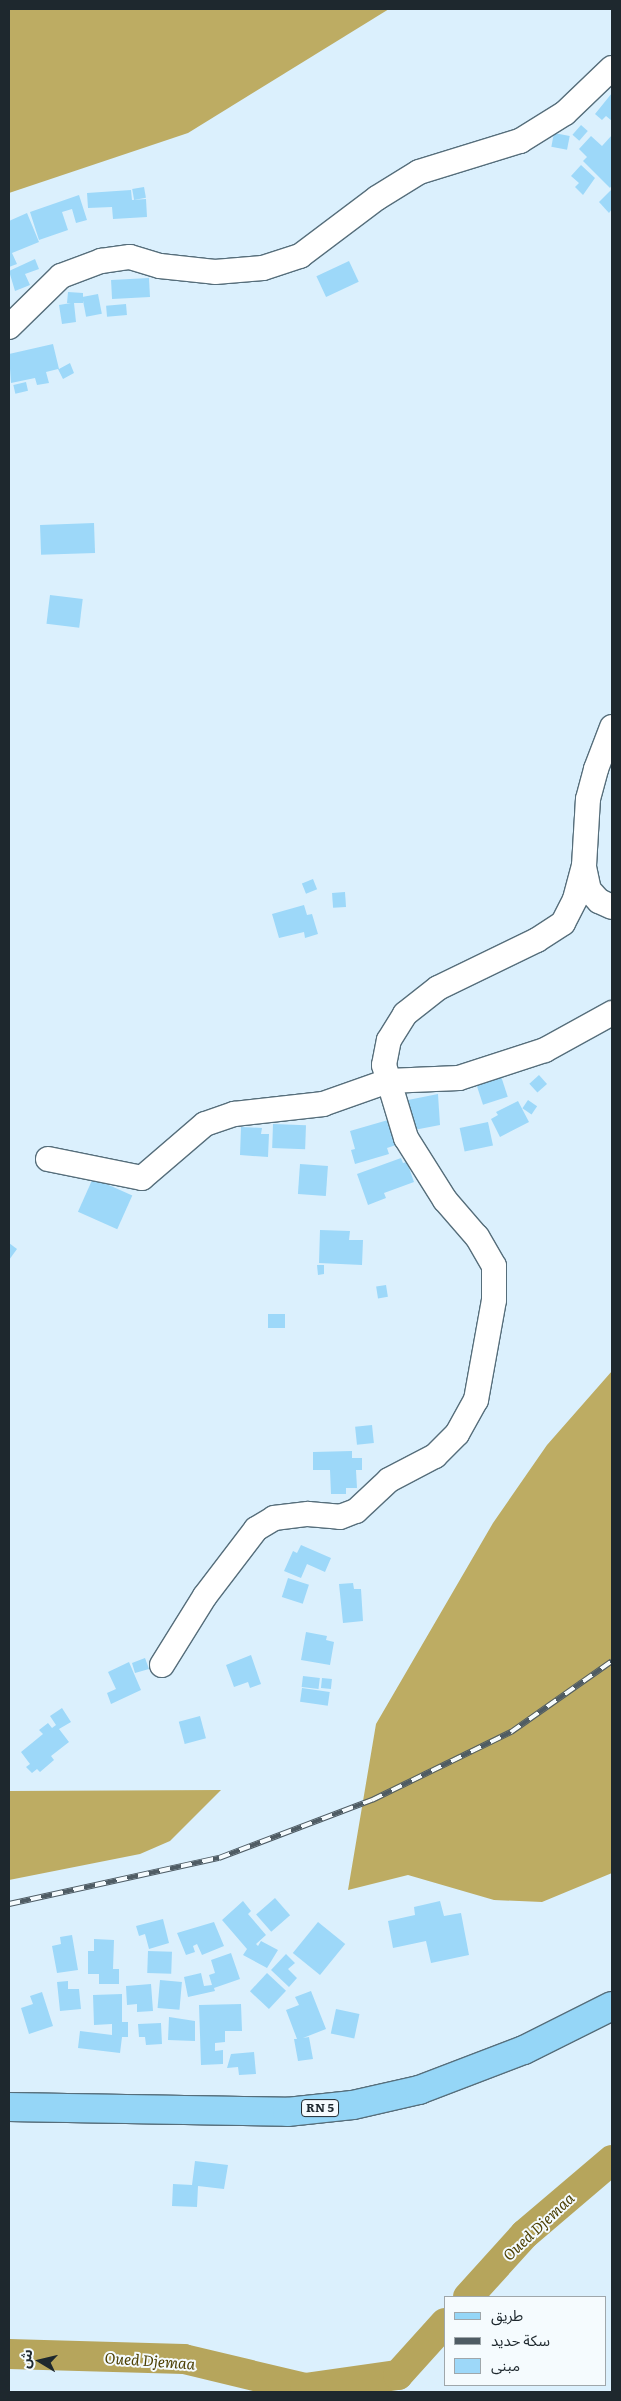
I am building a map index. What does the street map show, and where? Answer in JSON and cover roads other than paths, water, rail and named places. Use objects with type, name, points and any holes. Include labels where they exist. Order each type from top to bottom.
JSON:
[{"type":"main road","name":"RN 5","points":[[9,2107],[287,2112],[353,2105],[428,2087],[524,2050],[612,2006]]},
{"type":"street","points":[[9,328],[18,309],[61,276],[101,261],[130,257],[160,266],[215,272],[263,268],[300,256],[377,198],[419,172],[520,142],[565,113],[612,68]]},
{"type":"street","points":[[162,1665],[205,1596],[256,1528],[274,1518],[308,1514],[340,1517],[356,1511],[389,1480],[435,1456],[457,1434],[476,1400],[494,1300],[494,1266],[477,1237],[445,1200],[406,1138],[384,1065],[389,1040],[405,1014],[438,988],[537,940],[563,923],[576,899],[584,866],[588,800],[596,769],[612,727]]},
{"type":"street","points":[[584,866],[589,890],[599,901],[612,907]]},
{"type":"street","points":[[48,1159],[142,1178],[205,1124],[234,1114],[323,1104],[388,1081],[458,1078],[545,1050],[612,1012]]},
{"type":"waterway","name":"Oued Djemaa","points":[[469,2296],[525,2234],[612,2160]]},
{"type":"waterway","name":"Oued Djemaa","points":[[9,2354],[184,2359],[305,2388],[398,2375],[444,2324]]},
{"type":"railway","points":[[9,1904],[219,1858],[372,1800],[511,1732],[612,1661]]}]
